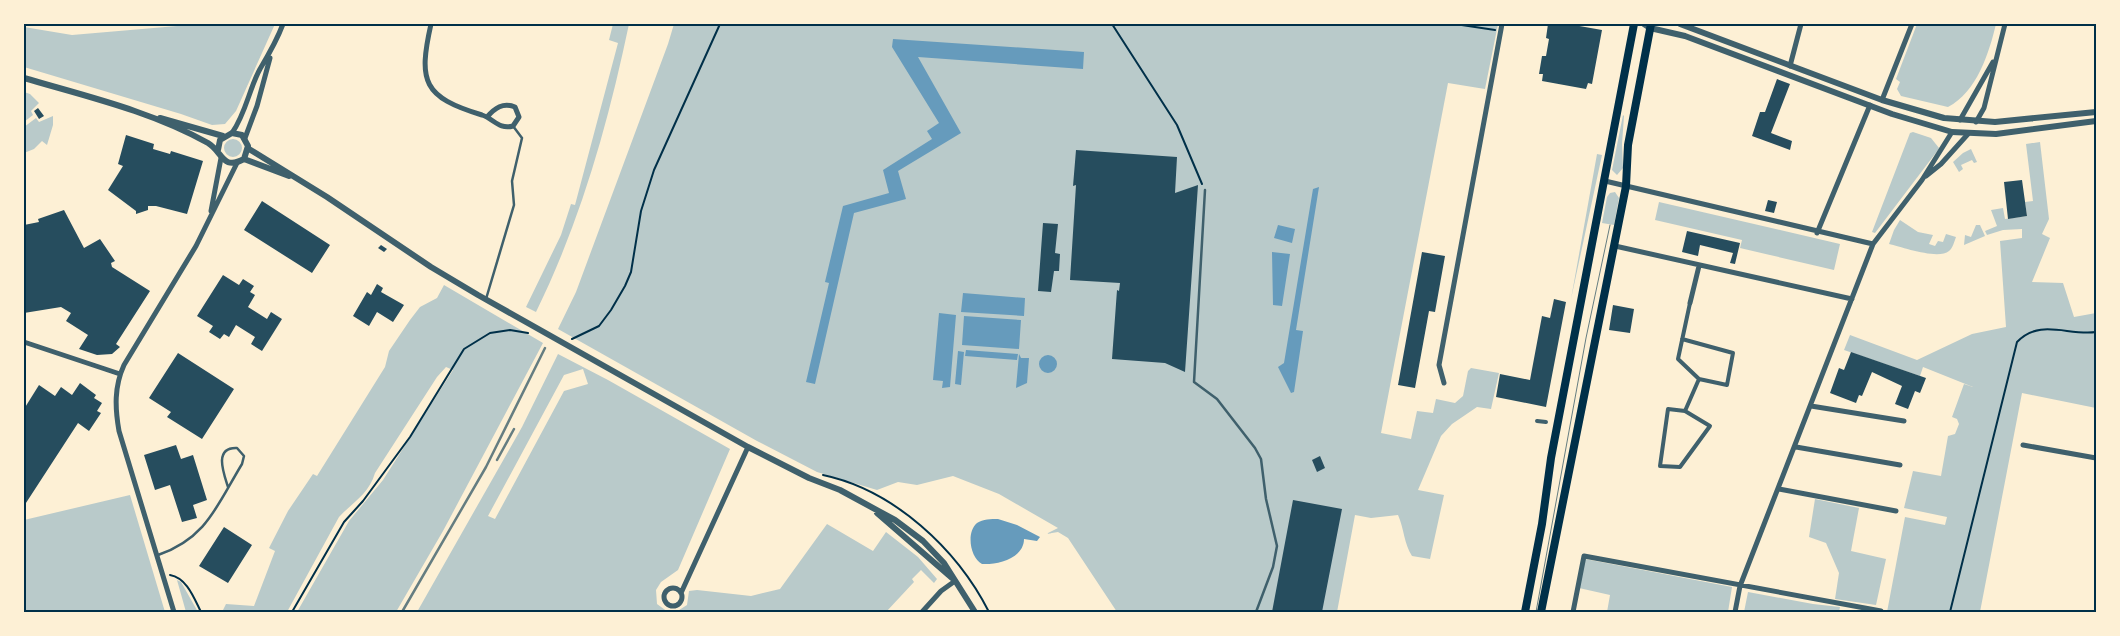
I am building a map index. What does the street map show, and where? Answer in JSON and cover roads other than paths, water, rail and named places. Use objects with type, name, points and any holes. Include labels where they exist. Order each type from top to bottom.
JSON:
[{"type":"main road","points":[[1525,612],[1563,391],[1605,182],[1634,24]]},
{"type":"main road","points":[[1541,612],[1626,186],[1628,146],[1648,25]]},
{"type":"street","points":[[283,24],[270,55],[257,106],[245,138],[249,149],[431,267],[486,299],[748,447],[896,520],[923,541],[944,563],[975,612]]},
{"type":"street","points":[[431,24],[423,60],[424,72],[433,92],[458,108],[487,117],[494,124],[504,127],[513,126],[519,117],[519,111],[510,105],[499,106],[487,117]]},
{"type":"street","points":[[1444,383],[1439,365],[1502,24]]},
{"type":"street","points":[[1680,24],[1924,114],[1976,122],[2022,121],[2096,112]]},
{"type":"street","points":[[1790,66],[1801,24]]},
{"type":"street","points":[[1882,100],[1912,24]]},
{"type":"street","points":[[1922,180],[1941,164],[1968,134],[1984,108],[2005,24]]},
{"type":"street","points":[[1648,25],[1684,36],[1870,105],[1952,132],[1996,134],[2096,121]]},
{"type":"street","points":[[24,78],[223,136],[232,133],[238,124],[261,68],[270,55]]},
{"type":"street","points":[[1735,612],[1740,586],[1796,447],[1873,244],[1922,180],[1972,104],[1984,76],[1997,58]]},
{"type":"street","points":[[1817,232],[1870,105]]},
{"type":"street","points":[[151,116],[218,150],[221,158],[211,214]]},
{"type":"street","points":[[232,133],[245,138]]},
{"type":"street","points":[[218,150],[223,136]]},
{"type":"street","points":[[221,158],[228,163],[237,163],[244,159],[249,149]]},
{"type":"street","points":[[244,159],[298,179]]},
{"type":"street","points":[[174,612],[119,432],[116,399],[120,374],[196,246],[237,163]]},
{"type":"street","points":[[1605,182],[1873,244]]},
{"type":"street","points":[[1615,246],[1852,299]]},
{"type":"street","points":[[1682,339],[1733,354],[1727,385],[1700,379],[1678,359],[1682,339],[1690,303],[1699,266]]},
{"type":"street","points":[[24,342],[120,374]]},
{"type":"street","points":[[1685,411],[1700,379]]},
{"type":"street","points":[[1811,406],[1904,421]]},
{"type":"street","points":[[1668,409],[1685,411],[1710,426],[1680,467],[1660,466],[1668,409]]},
{"type":"street","points":[[1537,421],[1546,422]]},
{"type":"street","points":[[2023,444],[2096,458]]},
{"type":"street","points":[[681,593],[748,447]]},
{"type":"street","points":[[1796,447],[1900,465]]},
{"type":"street","points":[[1779,489],[1896,511]]},
{"type":"street","points":[[1573,612],[1584,556],[1881,611]]},
{"type":"street","points":[[922,612],[941,592],[955,581]]},
{"type":"lane","points":[[486,299],[514,205],[512,181],[522,138],[513,126]]},
{"type":"lane","points":[[1205,190],[1194,382],[1215,396],[1256,448],[1260,459],[1266,499],[1275,533],[1276,558],[1256,612]]},
{"type":"lane","points":[[158,555],[177,549],[197,535],[228,487],[242,464],[244,456],[237,448],[226,451],[221,462],[228,487]]},
{"type":"water","points":[[893,39],[1084,52],[1083,69],[918,57],[961,133],[898,171],[906,199],[854,213],[815,384],[806,382],[829,283],[825,282],[843,206],[889,193],[883,170],[932,139],[927,131],[939,123],[892,47]]},
{"type":"water","points":[[1319,187],[1296,330],[1303,331],[1294,392],[1291,393],[1278,367],[1284,363],[1313,189]]},
{"type":"water","points":[[1278,225],[1295,229],[1292,243],[1274,238]]},
{"type":"water","points":[[1272,252],[1290,254],[1282,306],[1273,305]]},
{"type":"water","points":[[963,293],[1025,298],[1024,316],[961,312]]},
{"type":"water","points":[[939,313],[956,315],[950,387],[942,388],[943,381],[933,380]]},
{"type":"water","points":[[964,316],[1021,320],[1019,349],[962,345]]},
{"type":"water","points":[[966,350],[1018,354],[1017,360],[965,356]]},
{"type":"water","points":[[958,351],[964,352],[961,385],[955,384]]},
{"type":"water","points":[[1019,354],[1021,358],[1029,358],[1027,383],[1016,388]]},
{"type":"water","points":[[1048,355],[1054,358],[1057,364],[1054,370],[1048,373],[1042,370],[1039,364],[1042,358]]},
{"type":"water","points":[[998,519],[1017,525],[1040,537],[1037,541],[1024,539],[1020,551],[1009,559],[1002,562],[982,564],[972,551],[971,532],[979,522]]},
{"type":"tram line","points":[[1536,612],[1586,338],[1610,225]]},
{"type":"railway","points":[[402,612],[486,467],[545,348]]},
{"type":"railway","points":[[497,460],[514,429]]}]
